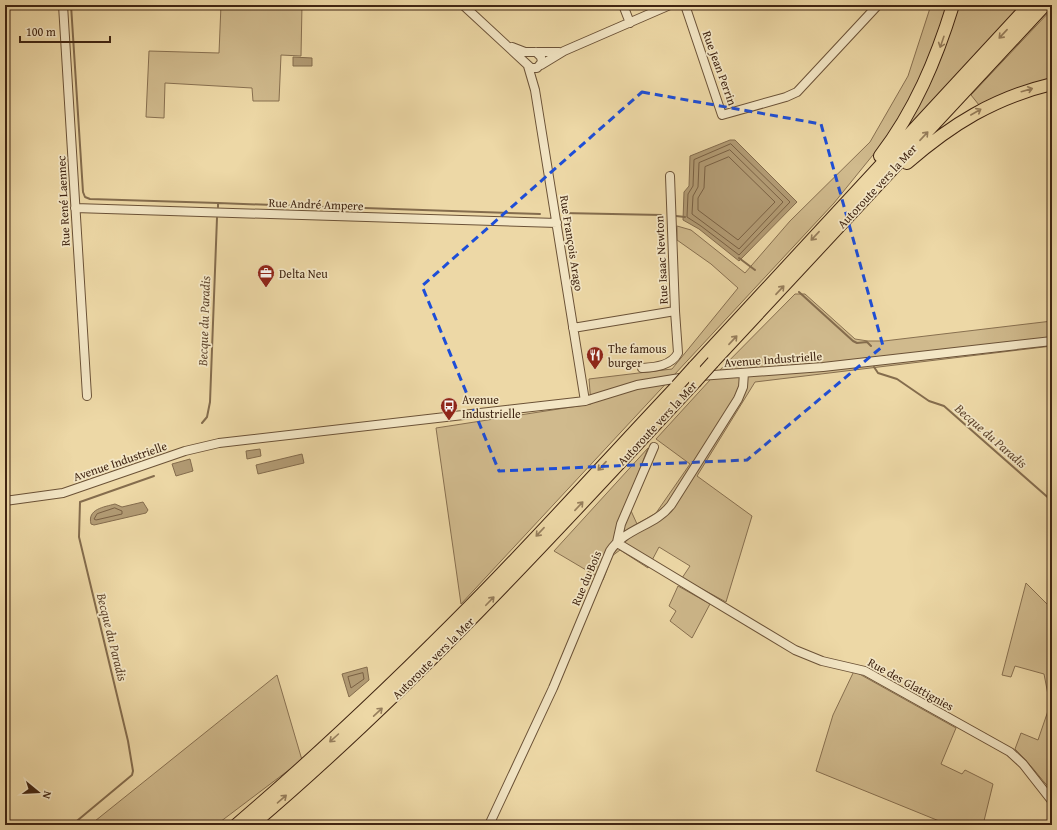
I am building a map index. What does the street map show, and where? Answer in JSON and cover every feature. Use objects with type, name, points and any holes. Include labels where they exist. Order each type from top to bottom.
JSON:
[{"type":"highway","points":[[842,208],[891,141],[912,108],[937,55],[953,5]]},
{"type":"highway","points":[[236,825],[339,733],[457,619],[677,386],[1029,5]]},
{"type":"highway","name":"Autoroute vers la Mer","points":[[252,825],[363,726],[451,641],[517,573],[1044,5]]},
{"type":"highway","points":[[878,185],[888,181],[937,138],[979,110],[1011,95],[1052,84]]},
{"type":"street","name":"Rue René Laennec","points":[[63,5],[87,396]]},
{"type":"street","name":"Rue François Arago","points":[[463,5],[527,65],[535,90],[585,400]]},
{"type":"street","points":[[623,5],[630,23]]},
{"type":"street","points":[[540,66],[541,57],[534,52],[526,56],[527,65],[533,69],[540,66],[564,51],[670,5]]},
{"type":"street","name":"Rue Jean Perrin","points":[[685,5],[722,115],[786,97],[796,92],[878,5]]},
{"type":"street","name":"Rue François Arago","points":[[505,43],[519,50],[534,52],[564,51]]},
{"type":"street","name":"Rue François Arago","points":[[535,90],[535,77],[540,66]]},
{"type":"street","name":"Rue Isaac Newton","points":[[573,328],[675,311],[670,176]]},
{"type":"street","name":"Rue André Ampere","points":[[75,208],[556,222]]},
{"type":"street","points":[[642,368],[658,367],[668,363],[675,358],[678,353],[675,311]]},
{"type":"street","name":"Avenue Industrielle","points":[[5,501],[49,496],[70,491],[185,451],[218,443],[585,400],[652,382],[744,373],[824,368],[1052,341]]},
{"type":"street","name":"Rue du Bois","points":[[489,825],[553,688],[606,559],[617,542],[660,516],[671,505],[738,399],[743,387],[744,373]]},
{"type":"street","points":[[617,542],[621,524],[654,447]]},
{"type":"street","name":"Rue des Glattignies","points":[[617,542],[624,548],[795,650],[822,661],[865,671],[1010,752],[1023,764],[1052,801]]},
{"type":"highlighted area","points":[[642,92],[821,124],[883,346],[747,460],[499,471],[422,286]]},
{"type":"shaded area","points":[[221,5],[302,5],[301,56],[281,55],[279,101],[253,101],[252,88],[165,83],[164,118],[146,117],[149,51],[219,53]]},
{"type":"shaded area","points":[[931,5],[1022,5],[905,133],[894,129],[834,203],[461,604],[436,428],[591,404],[589,379],[672,369],[738,288],[711,264],[677,240],[677,226],[691,230],[745,273],[790,221],[870,142],[908,76]]},
{"type":"shaded area","points":[[1052,9],[1052,80],[1040,82],[979,105],[971,95]]},
{"type":"shaded area","points":[[795,294],[805,294],[855,339],[884,341],[1052,321],[1052,346],[755,382],[697,476],[752,516],[726,602],[682,578],[690,566],[659,547],[648,568],[620,550],[612,556],[603,580],[554,551],[648,448],[627,502],[637,524],[656,513],[690,464],[656,439],[710,380]]},
{"type":"shaded area","points":[[1026,583],[1052,609],[1052,791],[1015,749],[1021,733],[1038,740],[1050,705],[1044,674],[1015,666],[1011,677],[1002,675]]},
{"type":"shaded area","points":[[678,586],[710,604],[692,638],[670,621],[676,611],[669,606]]},
{"type":"shaded area","points":[[854,671],[956,728],[941,764],[962,774],[965,770],[993,784],[983,825],[949,825],[816,771],[833,715]]},
{"type":"shaded area","points":[[277,675],[302,760],[216,825],[90,825]]},
{"type":"water","points":[[293,57],[312,58],[312,66],[293,66]]},
{"type":"water","points":[[730,140],[735,140],[797,202],[739,261],[699,229],[683,220],[684,192],[689,186],[690,156]]},
{"type":"water","points":[[260,449],[261,456],[247,459],[246,451]]},
{"type":"water","points":[[302,454],[304,463],[258,474],[256,465]]},
{"type":"water","points":[[190,459],[193,471],[176,476],[172,464]]},
{"type":"water","points":[[143,502],[148,510],[146,513],[94,525],[91,524],[90,519],[97,510],[115,504],[122,507]]},
{"type":"water","points":[[367,667],[369,680],[349,697],[342,674]]},
{"type":"waterway","points":[[71,5],[83,192],[85,197],[90,199],[218,203]]},
{"type":"waterway","name":"Becque du Paradis","points":[[218,207],[218,203],[354,208]]},
{"type":"waterway","name":"Becque du Paradis","points":[[364,208],[540,214]]},
{"type":"waterway","name":"Becque du Paradis","points":[[562,213],[662,215]]},
{"type":"waterway","name":"Becque du Paradis","points":[[676,216],[685,217]]},
{"type":"waterway","name":"Becque du Paradis","points":[[202,423],[207,417],[210,402],[217,218]]},
{"type":"waterway","name":"Becque du Paradis","points":[[739,258],[755,270]]},
{"type":"waterway","name":"Becque du Paradis","points":[[799,292],[853,341],[857,343],[867,342],[871,346]]},
{"type":"waterway","name":"Becque du Paradis","points":[[874,367],[878,373],[897,379],[929,401],[944,406],[1052,501]]},
{"type":"waterway","name":"Becque du Paradis","points":[[72,825],[132,775],[133,771],[128,741],[79,537],[80,502],[154,476]]},
{"type":"place","name":"Delta Neu","points":[[266,288]]},
{"type":"place","name":"The famous burger","points":[[595,370]]},
{"type":"place","name":"Avenue Industrielle","points":[[449,421]]}]
